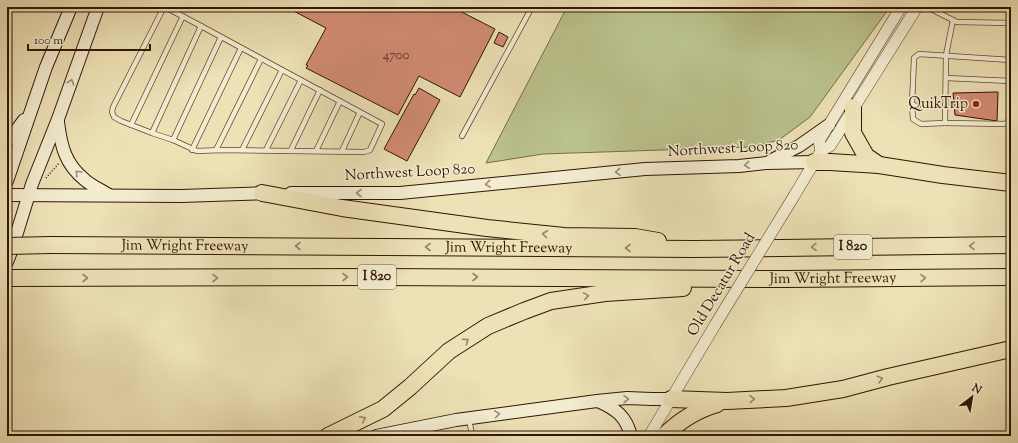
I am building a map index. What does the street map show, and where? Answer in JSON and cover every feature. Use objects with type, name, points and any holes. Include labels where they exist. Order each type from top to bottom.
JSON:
[{"type":"highway","points":[[853,108],[853,133],[866,156],[879,165]]},
{"type":"highway","points":[[818,156],[830,162],[879,165],[943,175],[1011,183]]},
{"type":"highway","points":[[262,193],[342,208],[486,228],[564,236],[635,237],[695,249]]},
{"type":"highway","name":"Jim Wright Freeway","points":[[7,246],[695,249],[1011,245]]},
{"type":"highway","name":"Jim Wright Freeway","points":[[7,278],[388,277],[786,279],[1011,277]]},
{"type":"highway","points":[[328,436],[383,409],[449,352],[488,326],[524,311],[551,301],[605,293],[689,288],[708,279]]},
{"type":"highway","points":[[671,399],[727,400],[786,398],[843,389],[888,377],[1011,349]]},
{"type":"highway","points":[[664,436],[685,418],[698,410],[727,400]]},
{"type":"main road","points":[[7,181],[46,67],[71,7]]},
{"type":"main road","points":[[7,262],[28,195],[58,119],[98,7]]},
{"type":"main road","points":[[7,143],[32,109]]},
{"type":"main road","points":[[58,119],[63,152],[70,164],[86,181],[109,195]]},
{"type":"main road","points":[[766,163],[799,146],[828,125]]},
{"type":"main road","name":"Northwest Loop 820","points":[[7,194],[181,196],[262,193],[400,193],[645,169],[739,166],[818,156]]},
{"type":"main road","points":[[376,436],[469,418],[597,401],[627,398],[671,399]]},
{"type":"main road","points":[[597,401],[612,407],[619,412],[631,436]]},
{"type":"street","name":"Old Decatur Road","points":[[818,156],[820,141],[828,125],[901,7]]},
{"type":"street","name":"Old Decatur Road","points":[[649,436],[818,156],[830,146],[917,7]]},
{"type":"lane","points":[[164,7],[184,16],[382,124],[370,150],[364,152],[216,150],[197,152],[173,140],[131,125],[114,117],[112,112],[113,106],[164,7]]},
{"type":"lane","points":[[462,136],[532,7]]},
{"type":"lane","points":[[927,7],[957,22],[1011,23]]},
{"type":"lane","points":[[131,125],[184,16]]},
{"type":"lane","points":[[945,123],[943,94],[946,80],[946,55],[953,20]]},
{"type":"lane","points":[[152,133],[201,26]]},
{"type":"lane","points":[[173,140],[221,37]]},
{"type":"lane","points":[[192,150],[241,48]]},
{"type":"lane","points":[[1011,60],[919,54],[914,58],[916,69],[912,106],[913,119],[921,124],[1004,124],[1010,119],[1011,66]]},
{"type":"lane","points":[[216,150],[261,58]]},
{"type":"lane","points":[[242,150],[282,70]]},
{"type":"lane","points":[[940,70],[946,70]]},
{"type":"lane","points":[[266,150],[301,80]]},
{"type":"lane","points":[[940,82],[946,80],[1011,81]]},
{"type":"lane","points":[[292,150],[320,90]]},
{"type":"lane","points":[[913,94],[918,94]]},
{"type":"lane","points":[[316,151],[340,102]]},
{"type":"lane","points":[[912,106],[918,106]]},
{"type":"lane","points":[[940,106],[945,107]]},
{"type":"lane","points":[[342,152],[360,112]]},
{"type":"lane","points":[[469,418],[472,436]]},
{"type":"path","points":[[45,179],[62,159]]},
{"type":"green space","points":[[567,7],[890,7],[810,117],[779,140],[751,147],[543,154],[486,163]]},
{"type":"building","points":[[286,7],[452,7],[495,29],[460,97],[419,76],[398,115],[306,68],[308,66],[306,65],[326,28]]},
{"type":"building","points":[[499,32],[508,37],[503,47],[494,43]]},
{"type":"building","points":[[419,88],[440,100],[407,161],[384,149],[414,94],[415,95]]},
{"type":"building","name":"QuikTrip","points":[[998,92],[997,121],[955,115],[953,93]]},
{"type":"place","name":"QuikTrip","points":[[976,104]]}]
